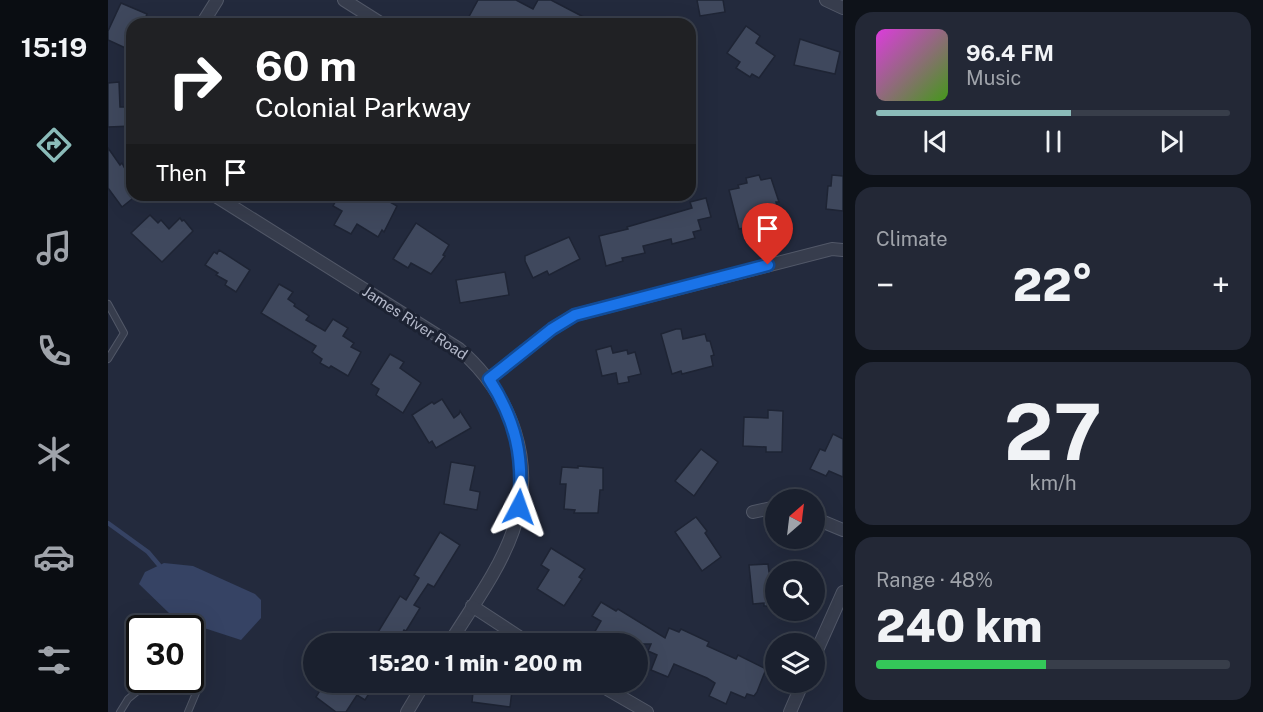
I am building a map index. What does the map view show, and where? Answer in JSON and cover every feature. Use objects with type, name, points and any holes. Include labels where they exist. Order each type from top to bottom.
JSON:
[{"type":"street","points":[[206,18],[217,0]]},
{"type":"street","points":[[344,0],[372,18]]},
{"type":"street","points":[[826,0],[843,8]]},
{"type":"street","name":"James River Road","points":[[224,201],[445,340],[476,364],[502,399],[511,419],[521,461],[522,484],[519,507],[509,541],[456,633]]},
{"type":"street","points":[[489,379],[552,329],[575,315],[832,249],[843,250]]},
{"type":"street","points":[[753,512],[765,509]]},
{"type":"street","points":[[825,523],[843,530]]},
{"type":"street","points":[[825,633],[843,592]]},
{"type":"street","points":[[472,606],[513,633]]},
{"type":"street","points":[[407,712],[418,693]]},
{"type":"street","points":[[614,693],[647,712]]},
{"type":"street","points":[[790,712],[798,693]]},
{"type":"lane","points":[[108,304],[124,333],[108,358]]},
{"type":"lane","points":[[120,712],[128,699],[135,693]]},
{"type":"lane","points":[[188,712],[196,693]]},
{"type":"water","points":[[164,563],[193,566],[255,594],[261,600],[261,618],[241,640],[204,628],[204,615],[169,613],[139,584],[145,572]]},
{"type":"building","points":[[478,0],[516,0],[533,9],[538,0],[551,0],[586,18],[486,17],[468,18]]},
{"type":"building","points":[[697,0],[723,0],[725,12],[700,16]]},
{"type":"building","points":[[121,3],[147,14],[145,18],[126,18],[126,48],[108,40],[108,31]]},
{"type":"building","points":[[746,26],[760,36],[756,43],[775,56],[759,78],[752,74],[750,77],[736,68],[740,62],[727,53]]},
{"type":"building","points":[[800,39],[840,52],[835,74],[794,65]]},
{"type":"building","points":[[119,82],[120,107],[126,107],[126,126],[108,127],[108,83]]},
{"type":"building","points":[[108,148],[120,165],[122,163],[124,167],[126,165],[126,201],[130,201],[122,207],[108,188]]},
{"type":"building","points":[[759,175],[761,180],[771,178],[779,202],[776,202],[778,211],[755,216],[758,225],[739,229],[729,190],[747,183],[746,178]]},
{"type":"building","points":[[832,175],[843,176],[843,211],[826,209],[828,186],[831,186]]},
{"type":"building","points":[[706,198],[711,217],[698,220],[701,230],[693,232],[695,238],[672,244],[671,239],[643,246],[645,253],[622,258],[623,261],[606,266],[599,236],[692,208],[690,202]]},
{"type":"building","points":[[336,201],[388,201],[397,206],[384,232],[382,230],[378,237],[357,224],[351,234],[334,225],[342,211],[333,206]]},
{"type":"building","points":[[150,215],[158,223],[161,220],[169,229],[180,218],[193,231],[162,262],[131,233]]},
{"type":"building","points":[[416,223],[449,245],[443,255],[445,256],[431,274],[411,263],[408,268],[393,259]]},
{"type":"building","points":[[569,237],[580,259],[549,275],[547,271],[533,278],[525,256]]},
{"type":"building","points":[[219,250],[250,270],[236,292],[225,285],[227,281],[216,275],[218,273],[205,265],[214,252],[217,254]]},
{"type":"building","points":[[505,272],[509,295],[460,303],[456,280]]},
{"type":"building","points":[[279,284],[293,292],[288,299],[309,316],[306,320],[325,331],[333,319],[348,328],[343,336],[354,343],[351,347],[361,352],[348,376],[331,366],[329,368],[320,363],[322,359],[312,352],[316,346],[261,313]]},
{"type":"building","points":[[681,329],[683,339],[705,334],[707,341],[710,341],[714,355],[711,356],[713,366],[682,374],[681,371],[672,374],[661,334]]},
{"type":"building","points":[[611,346],[613,353],[627,350],[628,354],[635,352],[641,374],[628,377],[629,382],[618,384],[616,373],[602,376],[596,350]]},
{"type":"building","points":[[390,354],[404,362],[400,368],[421,383],[403,413],[376,395],[379,389],[371,384]]},
{"type":"building","points":[[442,399],[454,418],[460,411],[471,428],[436,448],[432,441],[429,443],[412,415],[432,402],[434,404]]},
{"type":"building","points":[[768,410],[783,411],[782,452],[766,452],[766,447],[743,446],[744,417],[768,418]]},
{"type":"building","points":[[833,434],[843,439],[843,477],[829,471],[826,476],[810,469],[820,449],[825,451]]},
{"type":"building","points":[[701,449],[718,462],[694,496],[675,481]]},
{"type":"building","points":[[451,462],[475,466],[470,490],[480,492],[477,510],[444,504]]},
{"type":"building","points":[[578,466],[603,468],[603,490],[600,490],[598,513],[574,513],[575,510],[564,509],[566,484],[560,484],[562,467],[578,468]]},
{"type":"building","points":[[696,517],[707,531],[705,533],[721,557],[702,571],[675,532]]},
{"type":"building","points":[[440,532],[460,545],[434,587],[428,584],[414,605],[420,608],[406,631],[377,633],[400,596],[406,600],[419,578],[414,575]]},
{"type":"building","points":[[551,548],[585,569],[579,577],[582,579],[564,606],[537,589],[549,570],[541,565]]},
{"type":"building","points":[[765,564],[765,606],[764,603],[753,604],[749,565]]},
{"type":"building","points":[[601,602],[616,611],[618,609],[665,638],[669,628],[679,632],[681,629],[709,642],[707,646],[736,659],[738,655],[765,668],[765,672],[754,696],[747,694],[745,698],[731,692],[726,704],[709,696],[715,683],[707,678],[674,664],[668,677],[651,670],[657,655],[648,651],[651,644],[648,644],[648,633],[594,633],[601,621],[592,616]]},
{"type":"building","points":[[318,693],[369,693],[365,700],[357,695],[346,712],[336,712],[316,697]]},
{"type":"building","points":[[473,693],[512,693],[510,707],[472,702]]},
{"type":"waterway","points":[[108,523],[148,552],[159,565]]},
{"type":"route","points":[[519,507],[522,484],[517,440],[502,399],[489,379],[552,329],[575,315],[768,265]]}]
